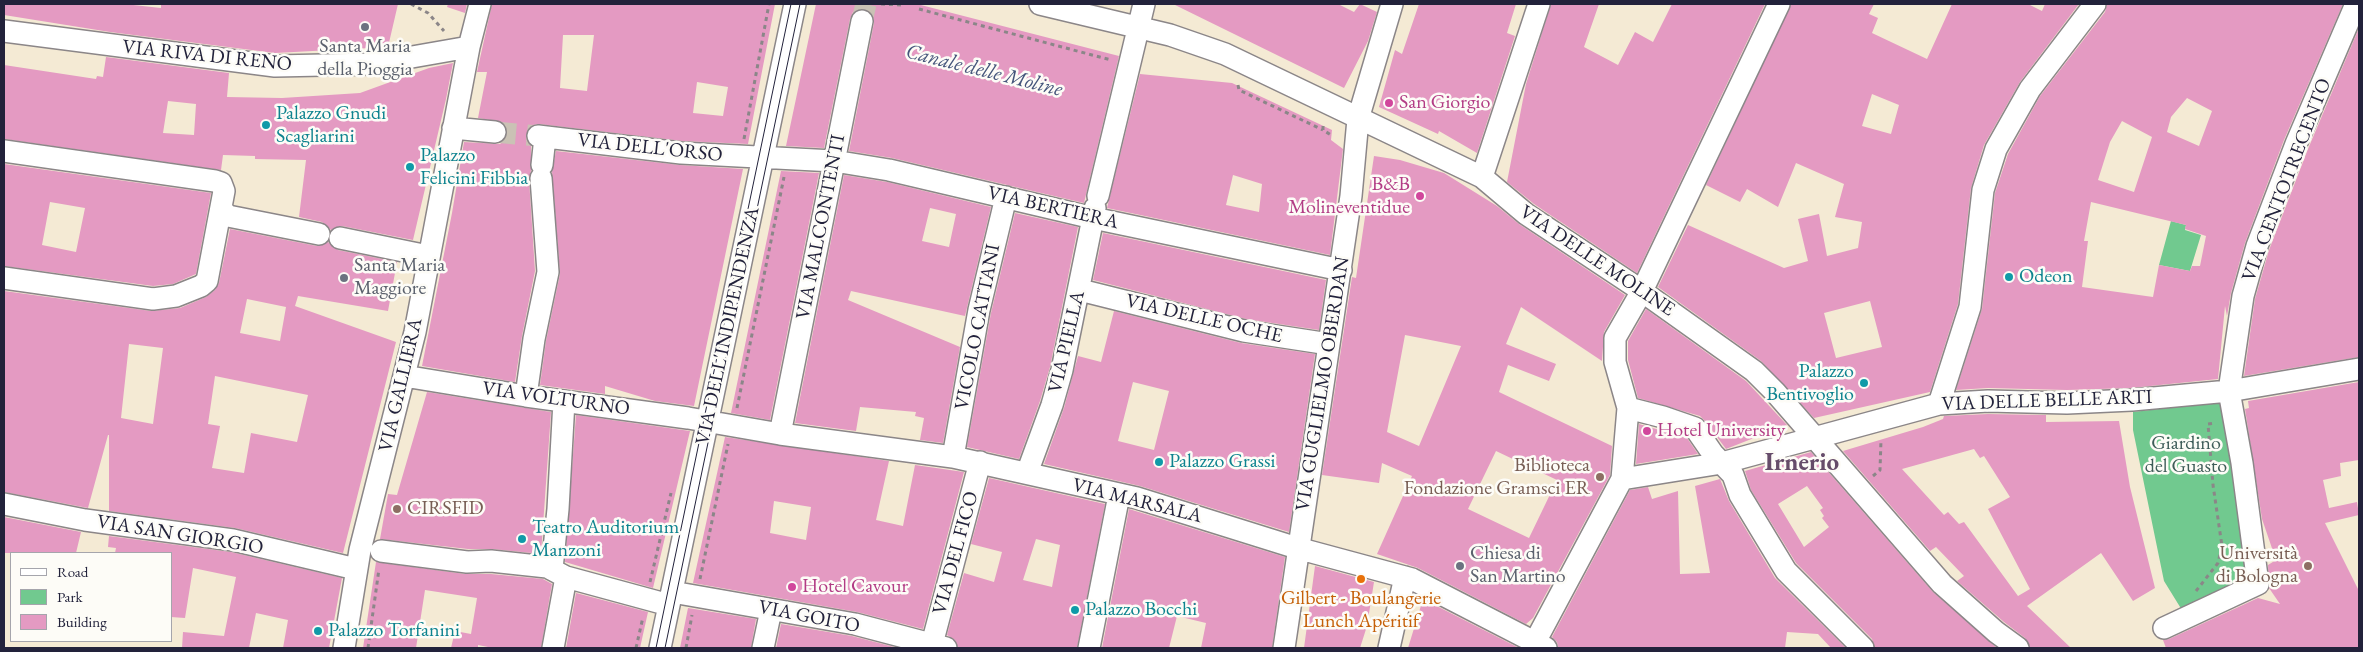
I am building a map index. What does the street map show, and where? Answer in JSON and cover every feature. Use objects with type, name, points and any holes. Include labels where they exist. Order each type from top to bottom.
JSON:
[{"type":"street","name":"VIA GALLIERA","points":[[344,648],[356,569],[404,376],[469,47],[480,4]]},
{"type":"street","name":"VIA DELL'INDIPENDENZA","points":[[660,648],[796,4]]},
{"type":"street","name":"VIA DELLE MOLINE","points":[[1040,4],[1170,35],[1225,54],[1482,178],[1526,214],[1642,290],[1754,371],[1814,436],[1942,584],[1996,632],[2018,648]]},
{"type":"street","name":"VIA PIELLA","points":[[1027,473],[1052,404],[1080,290],[1095,207],[1144,4]]},
{"type":"street","name":"VIA GUGLIELMO OBERDAN","points":[[1284,648],[1351,196],[1358,118],[1392,4]]},
{"type":"street","points":[[1482,178],[1539,4]]},
{"type":"street","points":[[1541,645],[1622,479],[1628,408],[1615,362],[1613,344],[1620,327],[1642,290],[1779,4]]},
{"type":"street","points":[[1939,404],[1970,307],[1983,190],[1996,149],[2030,89],[2095,4]]},
{"type":"street","name":"VIA CENTOTRECENTO","points":[[2164,628],[2258,584],[2242,463],[2229,391],[2243,296],[2257,246],[2296,144],[2356,4]]},
{"type":"street","name":"VIA MALCONTENTI","points":[[780,434],[862,20]]},
{"type":"street","name":"VIA RIVA DI RENO","points":[[4,31],[275,66],[372,64],[469,47]]},
{"type":"street","points":[[453,128],[495,132]]},
{"type":"street","name":"VIA DELL'ORSO","points":[[526,396],[534,339],[548,272],[542,172],[542,137],[681,153],[763,158]]},
{"type":"street","points":[[4,151],[216,181],[223,186],[221,209],[207,280],[200,286],[176,296],[152,299],[4,278]]},
{"type":"street","name":"VIA BERTIERA","points":[[763,158],[792,164],[834,161],[889,170],[1006,196],[1095,207],[1340,270]]},
{"type":"street","name":"VICOLO CATTANI","points":[[953,457],[979,310],[1006,196]]},
{"type":"street","points":[[221,209],[228,216],[319,234]]},
{"type":"street","points":[[340,238],[428,256]]},
{"type":"street","name":"VIA DELLE OCHE","points":[[1080,290],[1244,331],[1330,344]]},
{"type":"street","name":"VIA DELLE BELLE ARTI","points":[[1622,479],[1722,463],[1814,436],[1939,404],[1988,401],[2067,403],[2132,400],[2229,391],[2359,369]]},
{"type":"street","name":"VIA VOLTURNO","points":[[404,376],[526,396],[708,422]]},
{"type":"street","points":[[553,648],[559,573],[558,509],[564,401]]},
{"type":"street","points":[[1628,408],[1695,428],[1733,475],[1740,495],[1786,570],[1858,646]]},
{"type":"street","name":"VIA MARSALA","points":[[708,422],[980,462],[1191,513],[1298,548],[1405,577],[1429,586],[1541,645]]},
{"type":"street","name":"VIA DEL FICO","points":[[939,646],[980,462]]},
{"type":"street","points":[[1090,648],[1119,495]]},
{"type":"street","name":"VIA SAN GIORGIO","points":[[4,504],[85,520],[233,540],[356,569]]},
{"type":"street","name":"VIA GOITO","points":[[380,558],[467,562],[491,561],[559,573],[646,600],[670,598],[727,600],[770,610],[778,609],[855,624],[939,646]]},
{"type":"street","points":[[1390,648],[1405,577]]},
{"type":"street","points":[[763,648],[770,610]]},
{"type":"path","points":[[411,4],[428,13],[436,20],[446,35]]},
{"type":"path","points":[[744,142],[769,4]]},
{"type":"path","points":[[881,4],[902,5]]},
{"type":"path","points":[[918,9],[1114,61]]},
{"type":"path","points":[[1238,85],[1239,90],[1323,128],[1331,135]]},
{"type":"path","points":[[735,416],[792,164]]},
{"type":"path","points":[[2191,596],[2208,577],[2221,555],[2222,546],[2213,485],[2208,424],[2222,422]]},
{"type":"path","points":[[1867,481],[1880,470],[1882,434]]},
{"type":"path","points":[[698,587],[728,440]]},
{"type":"path","points":[[368,648],[380,558]]},
{"type":"path","points":[[686,648],[693,612]]},
{"type":"green space","points":[[2171,221],[2186,225],[2185,230],[2201,235],[2190,271],[2159,265]]},
{"type":"green space","name":"Giardino del Guasto","points":[[2226,401],[2252,582],[2185,615],[2164,581],[2133,430],[2133,412]]},
{"type":"building","points":[[4,4],[124,4],[161,8],[161,4],[398,4],[388,47],[275,53],[110,32],[4,15]]},
{"type":"building","points":[[448,4],[467,4],[465,13],[447,7]]},
{"type":"building","points":[[492,4],[775,4],[748,144],[682,141],[539,124],[533,125],[528,129],[526,140],[531,146],[531,171],[529,179],[535,271],[515,382],[422,366],[464,142],[500,144],[505,140],[507,134],[506,126],[502,122],[478,118],[487,72],[477,72]],"holes":[[[563,35],[594,35],[587,91],[560,88]],[[697,82],[728,87],[723,116],[693,113]]]},
{"type":"building","points":[[816,4],[917,4],[1119,56],[1084,203],[892,158],[849,151],[874,23],[871,12],[864,9],[853,12],[850,19],[824,148],[786,146]]},
{"type":"building","points":[[1173,4],[1338,4],[1354,12],[1360,4],[1377,12],[1368,41],[1344,88]]},
{"type":"building","points":[[1419,4],[1516,4],[1507,33],[1515,36],[1477,153],[1439,131],[1438,134],[1379,107],[1395,50],[1402,54]]},
{"type":"building","points":[[1551,4],[1599,4],[1584,47],[1618,65],[1635,32],[1653,42],[1672,4],[1765,4],[1637,273],[1534,204],[1507,182],[1526,84]]},
{"type":"building","points":[[1791,4],[1874,4],[1869,14],[1878,18],[1872,33],[1927,59],[1952,4],[2028,4],[2042,11],[2045,4],[2079,4],[2020,82],[1984,145],[1971,188],[1958,304],[1930,392],[1814,418],[1761,361],[1658,287],[1688,225],[1784,268],[1808,261],[1798,219],[1819,214],[1827,256],[1858,248],[1862,222],[1835,217],[1844,184],[1796,163],[1778,207],[1747,189],[1740,202],[1706,185]],"holes":[[[1872,94],[1899,105],[1891,134],[1862,126]],[[1870,301],[1882,347],[1836,358],[1824,313]]]},
{"type":"building","points":[[2107,4],[2343,4],[2284,140],[2245,243],[2231,293],[2227,316],[2225,306],[2218,379],[2131,388],[2067,390],[1988,388],[1956,390],[1982,309],[1995,193],[2008,154],[2040,96],[2105,12]],"holes":[[[2187,98],[2212,111],[2199,146],[2167,132],[2171,117]],[[2122,121],[2152,137],[2134,192],[2098,180],[2110,142]],[[2091,202],[2186,225],[2185,229],[2206,236],[2200,266],[2192,266],[2190,271],[2159,265],[2153,297],[2082,287],[2088,241],[2084,241]]]},
{"type":"building","points":[[2359,28],[2359,357],[2244,376],[2255,299],[2269,250],[2308,149]]},
{"type":"building","points":[[106,57],[229,73],[227,97],[282,98],[360,93],[429,68],[453,63],[413,240],[342,226],[331,230],[322,222],[299,217],[306,160],[255,159],[255,156],[223,155],[221,170],[4,139],[4,65],[96,79],[97,76],[103,77]],"holes":[[[168,101],[196,104],[194,135],[163,133]]]},
{"type":"building","points":[[1140,74],[1232,83],[1332,130],[1331,140],[1343,149],[1330,255],[1107,208]],"holes":[[[1233,175],[1262,184],[1259,212],[1226,205]]]},
{"type":"building","points":[[556,151],[680,165],[743,169],[694,406],[655,401],[605,386],[605,394],[540,385],[546,341],[560,274],[552,172]]},
{"type":"building","points":[[1374,156],[1400,160],[1444,173],[1497,206],[1519,224],[1625,295],[1604,332],[1602,361],[1521,307],[1506,344],[1556,364],[1549,381],[1508,365],[1499,392],[1612,446],[1610,475],[1533,618],[1526,624],[1418,568],[1377,554],[1412,476],[1382,463],[1379,483],[1322,475],[1352,277],[1356,278]],"holes":[[[1405,335],[1461,346],[1419,446],[1387,432]],[[1496,451],[1557,480],[1529,538],[1468,509]]]},
{"type":"building","points":[[4,164],[211,193],[196,274],[173,284],[153,286],[4,266]],"holes":[[[50,202],[85,208],[76,252],[42,245]]]},
{"type":"building","points":[[781,171],[819,173],[770,420],[731,413]]},
{"type":"building","points":[[844,175],[887,182],[991,207],[965,316],[851,291],[848,300],[960,347],[943,443],[920,440],[924,418],[915,416],[916,412],[860,407],[856,431],[795,423]],"holes":[[[930,208],[956,214],[949,247],[922,241]]]},
{"type":"building","points":[[1015,213],[1078,227],[1050,367],[1019,459],[967,447],[991,313]]},
{"type":"building","points":[[230,229],[317,246],[328,242],[338,250],[397,262],[388,311],[298,296],[295,306],[396,342],[343,553],[235,528],[109,511],[109,435],[88,508],[4,492],[4,291],[151,311],[180,308],[206,297],[215,290],[219,283]],"holes":[[[247,299],[286,307],[280,341],[240,333]],[[129,344],[163,348],[153,424],[121,418]],[[215,376],[308,395],[297,442],[251,433],[244,473],[212,468],[220,426],[208,424]]]},
{"type":"building","points":[[1103,233],[1326,280],[1319,330],[1246,319],[1093,280]]},
{"type":"building","points":[[1646,309],[1746,381],[1787,425],[1726,449],[1700,416],[1638,398],[1628,360],[1628,341]]},
{"type":"building","points":[[1114,311],[1241,343],[1315,354],[1289,532],[1140,486],[1044,464],[1064,408],[1078,356],[1101,362]],"holes":[[[1133,382],[1169,391],[1154,450],[1118,441]]]},
{"type":"building","points":[[2359,382],[2359,460],[2340,463],[2341,476],[2323,480],[2329,508],[2357,502],[2359,515],[2325,523],[2359,591],[2359,648],[2166,648],[2163,640],[2169,639],[2258,598],[2280,604],[2269,588],[2268,565],[2276,560],[2262,519],[2245,409],[2249,408],[2248,401]]},
{"type":"building","points":[[427,392],[551,412],[541,554],[492,549],[468,549],[380,539],[388,494],[397,495]]},
{"type":"building","points":[[1988,414],[2046,415],[2046,422],[2119,421],[2130,487],[2155,588],[2133,601],[2101,553],[2027,606],[2071,648],[2030,648],[2025,638],[1957,581],[1964,576],[1936,547],[1930,551],[1843,451],[1923,427],[1943,419],[1944,416]],"holes":[[[1974,449],[1980,458],[1984,456],[2010,497],[1988,509],[2030,589],[2018,596],[1964,522],[1959,524],[1948,512],[1944,515],[1902,469]]]},
{"type":"building","points":[[576,415],[690,431],[653,588],[565,562]]},
{"type":"building","points":[[1639,424],[1687,438],[1698,454],[1636,464]]},
{"type":"building","points":[[725,437],[889,461],[876,520],[903,526],[915,465],[964,472],[923,629],[857,612],[693,583]],"holes":[[[774,501],[811,507],[806,540],[770,533]]]},
{"type":"building","points":[[1811,452],[1933,592],[1997,648],[1875,648],[1872,639],[1796,563],[1751,490],[1745,471]],"holes":[[[1807,486],[1823,508],[1820,510],[1824,516],[1822,518],[1829,527],[1804,547],[1778,504]]]},
{"type":"building","points":[[989,478],[1105,504],[1077,648],[958,648],[955,640],[947,635],[964,573],[994,582],[1002,552],[971,544]],"holes":[[[1036,539],[1060,545],[1052,587],[1023,580]]]},
{"type":"building","points":[[1720,479],[1729,501],[1775,578],[1846,648],[1831,648],[1818,634],[1787,632],[1785,648],[1558,648],[1557,642],[1552,637],[1630,490],[1648,487],[1652,499],[1678,491],[1680,574],[1710,573],[1695,486]]},
{"type":"building","points":[[1129,509],[1285,557],[1272,648],[1201,648],[1206,623],[1177,616],[1169,648],[1102,648]]},
{"type":"building","points":[[4,517],[81,532],[76,552],[4,553]]},
{"type":"building","points":[[109,536],[231,552],[342,578],[329,648],[283,648],[288,620],[256,613],[249,648],[182,648],[183,632],[224,636],[236,577],[193,568],[185,618],[172,617],[172,552],[115,552],[116,548],[108,547]]},
{"type":"building","points":[[376,562],[465,574],[491,574],[543,579],[552,584],[541,648],[493,648],[478,645],[478,648],[451,648],[455,631],[471,634],[477,598],[425,590],[416,648],[363,648]]},
{"type":"building","points":[[1315,566],[1374,582],[1367,626],[1360,648],[1304,648]]},
{"type":"building","points":[[576,593],[648,612],[640,648],[566,648]]},
{"type":"building","points":[[1423,599],[1519,648],[1408,648]]},
{"type":"building","points":[[688,608],[756,619],[751,648],[680,648]]},
{"type":"building","points":[[781,624],[852,636],[898,648],[776,648]]},
{"type":"tunnel","points":[[862,21],[866,4]]},
{"type":"tunnel","points":[[495,132],[538,136]]},
{"type":"tram line","points":[[656,648],[791,4]]},
{"type":"tram line","points":[[665,648],[800,4]]},
{"type":"place","name":"Santa Maria della Pioggia","points":[[365,27]]},
{"type":"place","name":"San Giorgio","points":[[1389,103]]},
{"type":"place","name":"Palazzo Gnudi Scagliarini","points":[[266,125]]},
{"type":"place","name":"Palazzo Felicini Fibbia","points":[[410,167]]},
{"type":"place","name":"B&B Molineventidue","points":[[1420,196]]},
{"type":"place","name":"Odeon","points":[[2009,277]]},
{"type":"place","name":"Santa Maria Maggiore","points":[[344,278]]},
{"type":"place","name":"Palazzo Bentivoglio","points":[[1864,383]]},
{"type":"place","name":"Hotel University","points":[[1647,431]]},
{"type":"place","name":"Palazzo Grassi","points":[[1159,462]]},
{"type":"place","name":"Biblioteca Fondazione Gramsci ER","points":[[1600,477]]},
{"type":"place","name":"CIRSFID","points":[[397,509]]},
{"type":"place","name":"Teatro Auditorium Manzoni","points":[[522,539]]},
{"type":"place","name":"Chiesa di San Martino","points":[[1460,566]]},
{"type":"place","name":"Università di Bologna","points":[[2308,566]]},
{"type":"place","name":"Gilbert - Boulangerie Lunch Apéritif","points":[[1361,579]]},
{"type":"place","name":"Hotel Cavour","points":[[792,587]]},
{"type":"place","name":"Palazzo Bocchi","points":[[1075,610]]},
{"type":"place","name":"Palazzo Torfanini","points":[[318,631]]},
{"type":"district","name":"Irnerio","points":[[1802,463]]},
{"type":"water label","name":"Canale delle Moline","points":[[984,71]]}]
